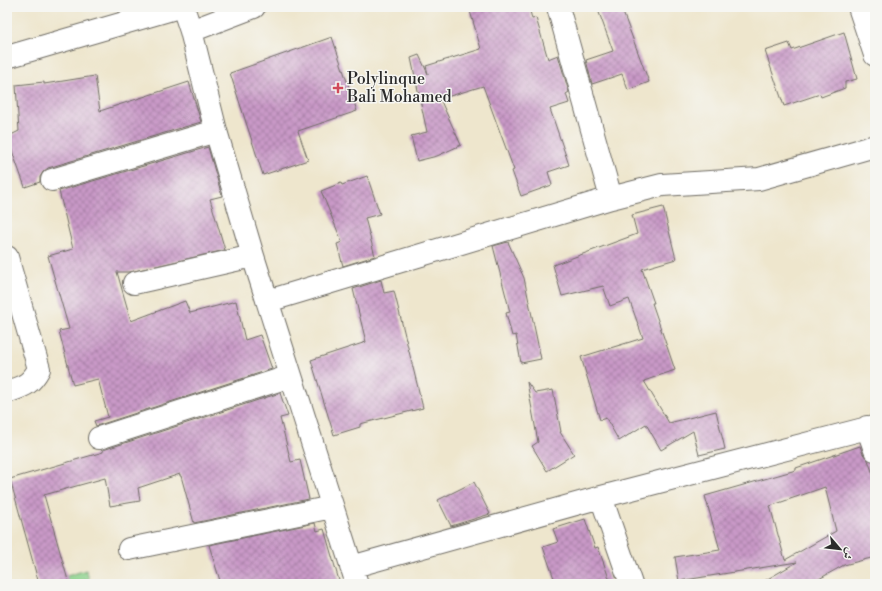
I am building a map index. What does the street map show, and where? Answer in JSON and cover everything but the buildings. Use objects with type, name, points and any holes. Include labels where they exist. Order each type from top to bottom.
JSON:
[{"type":"street","points":[[7,57],[179,7]]},
{"type":"street","points":[[183,7],[191,31],[216,131],[253,256],[354,576],[601,497],[871,427],[875,450]]},
{"type":"street","points":[[191,31],[254,7]]},
{"type":"street","points":[[558,7],[611,198]]},
{"type":"street","points":[[859,7],[875,55]]},
{"type":"street","points":[[52,180],[216,131]]},
{"type":"street","points":[[268,301],[611,198],[662,185],[759,179],[875,146]]},
{"type":"street","points":[[134,283],[253,256]]},
{"type":"street","points":[[7,257],[39,369],[33,379],[25,386],[7,392]]},
{"type":"street","points":[[99,438],[291,376]]},
{"type":"street","points":[[601,497],[631,584]]},
{"type":"street","points":[[129,549],[332,507]]},
{"type":"green space","points":[[86,570],[91,584],[41,584]]},
{"type":"place","name":"Polylinque Bali Mohamed","points":[[338,88]]}]
